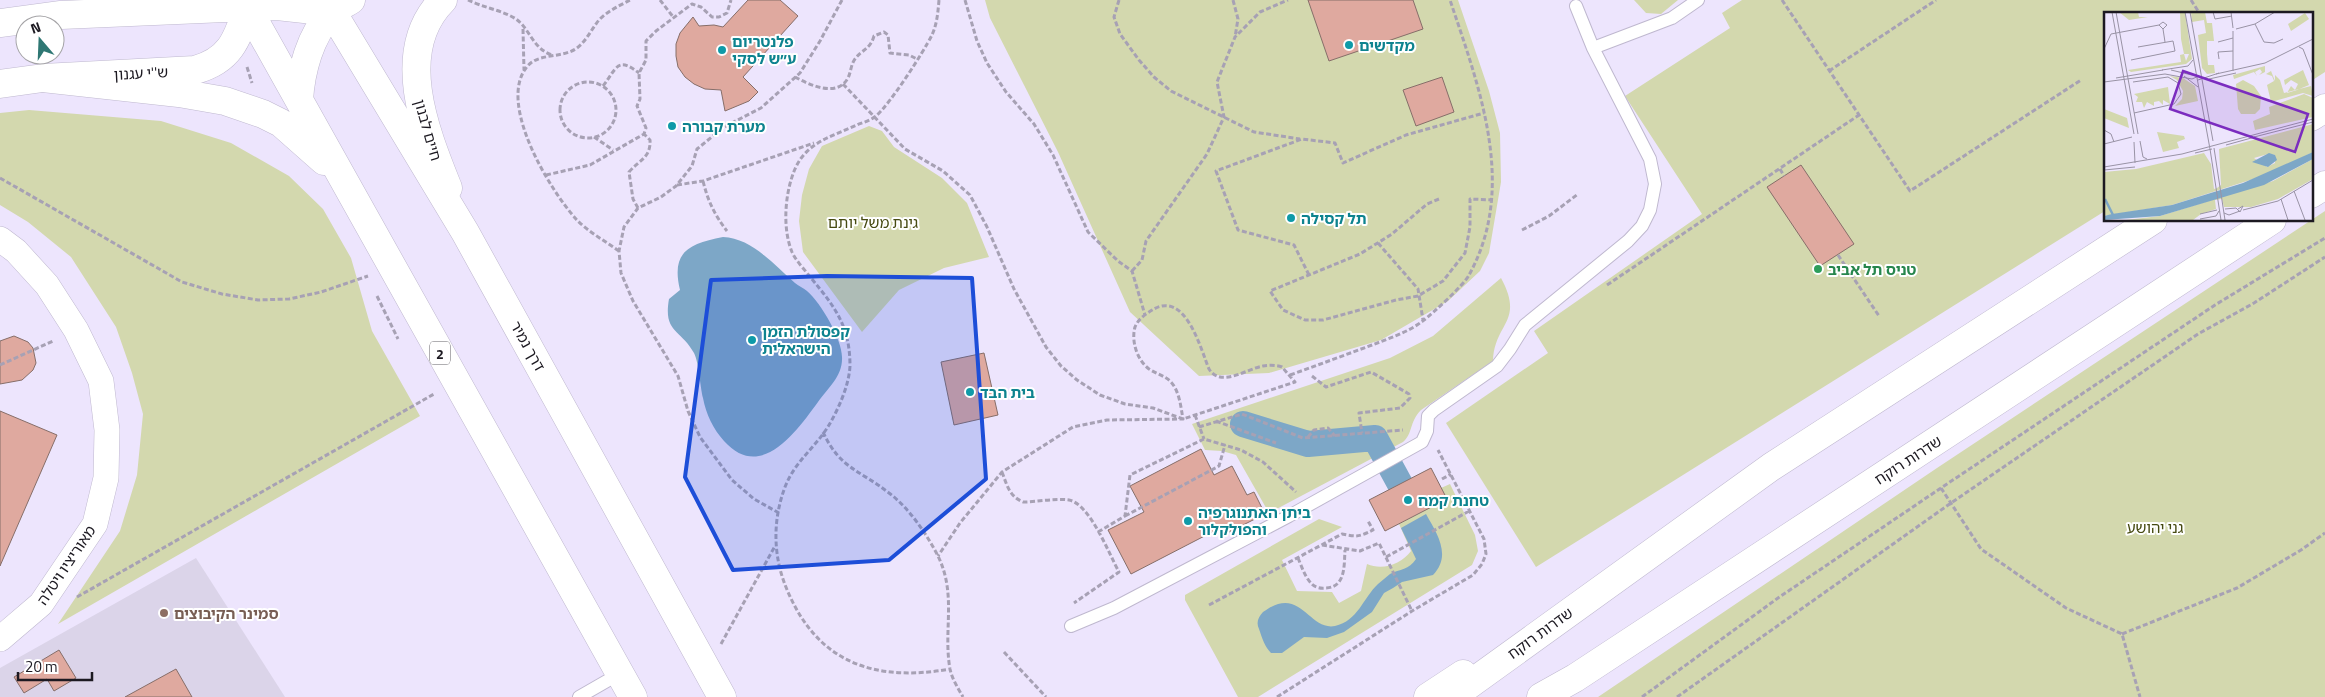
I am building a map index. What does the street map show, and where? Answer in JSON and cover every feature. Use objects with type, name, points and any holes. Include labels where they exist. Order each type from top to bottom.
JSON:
[{"type":"main road","name":"חיים לבנון","points":[[443,0],[422,32],[417,57],[418,98],[429,141],[465,232]]},
{"type":"main road","points":[[0,23],[61,15],[251,2],[277,6],[336,4]]},
{"type":"main road","name":"ש''י עגנון","points":[[0,84],[43,78],[195,70],[209,66],[227,52],[237,38],[251,2]]},
{"type":"main road","name":"2","points":[[251,2],[299,100],[633,697]]},
{"type":"main road","name":"דרך נמיר","points":[[336,4],[465,232],[722,697]]},
{"type":"main road","points":[[299,100],[301,80],[311,47],[336,4]]},
{"type":"main road","points":[[43,78],[226,101],[263,114],[281,123],[342,178]]},
{"type":"main road","points":[[2312,116],[2325,108]]},
{"type":"main road","points":[[2312,193],[2325,185]]},
{"type":"main road","name":"שדרות רוקח","points":[[1452,697],[1771,467],[2151,221]]},
{"type":"main road","name":"שדרות רוקח","points":[[1542,697],[1575,678],[2270,221]]},
{"type":"main road","points":[[1428,697],[1771,467]]},
{"type":"main road","points":[[1549,697],[1575,678]]},
{"type":"street","name":"מאוריציו ויטלה","points":[[0,239],[16,251],[47,285],[76,330],[101,381],[107,430],[106,478],[95,524],[42,604],[0,640]]},
{"type":"lane","points":[[1593,48],[1672,18],[1698,0]]},
{"type":"lane","points":[[1070,626],[1114,608],[1305,508],[1422,442],[1427,431],[1428,416],[1434,410],[1497,366],[1525,325],[1628,241],[1642,226],[1650,210],[1655,184],[1650,159],[1593,48],[1576,6]]},
{"type":"lane","points":[[579,697],[619,674]]},
{"type":"path","points":[[468,0],[517,19],[544,52],[555,56]]},
{"type":"path","points":[[524,71],[536,60],[572,52],[580,46],[599,19],[630,0]]},
{"type":"path","points":[[660,0],[674,18]]},
{"type":"path","points":[[689,0],[712,17],[719,17],[727,12],[731,0]]},
{"type":"path","points":[[779,513],[754,498],[732,480],[700,437],[688,411],[678,376],[633,301],[621,273],[619,251],[624,227],[638,208],[661,197],[676,186],[692,166],[697,149],[709,137],[761,108],[795,77],[820,41],[842,0]]},
{"type":"path","points":[[676,186],[703,181],[817,142],[875,117],[892,97],[932,35],[938,16],[939,0]]},
{"type":"path","points":[[965,0],[977,41],[986,63],[1006,92],[1034,124],[1088,232],[1118,261],[1132,271],[1145,315]]},
{"type":"path","points":[[1119,0],[1114,17],[1120,34],[1154,77],[1171,91],[1254,132],[1335,143],[1343,163],[1406,135],[1484,113]]},
{"type":"path","points":[[1132,271],[1142,260],[1146,241],[1207,154],[1224,117],[1217,82],[1235,37],[1238,19],[1233,0]]},
{"type":"path","points":[[1235,37],[1260,12],[1288,0]]},
{"type":"path","points":[[1290,375],[1402,333],[1423,321],[1468,276],[1484,238],[1493,200],[1492,160],[1475,75],[1450,0]]},
{"type":"path","points":[[1782,0],[1910,191],[2081,80]]},
{"type":"path","points":[[1829,71],[1936,0]]},
{"type":"path","points":[[2191,0],[2199,12]]},
{"type":"path","points":[[546,175],[590,165],[644,134],[646,128],[637,106],[640,99],[639,73],[646,60],[646,41],[656,31],[692,4]]},
{"type":"path","points":[[523,28],[524,71],[520,87],[519,117],[533,152],[562,203],[578,221],[619,251]]},
{"type":"path","points":[[795,77],[817,87],[835,88],[843,84],[848,77],[854,60],[867,49],[874,36],[879,33],[888,34],[890,53],[909,55],[917,59]]},
{"type":"path","points":[[603,86],[618,66],[623,64],[639,73]]},
{"type":"path","points":[[594,138],[610,128],[614,120],[615,101],[603,86],[588,82],[572,86],[562,99],[560,107],[560,116],[567,130],[584,138],[594,138],[614,150]]},
{"type":"path","points":[[843,84],[905,150],[943,171],[970,195],[987,227],[1014,289],[1046,347],[1061,366],[1100,395],[1125,404],[1153,408],[1183,419]]},
{"type":"path","points":[[1603,288],[1859,115]]},
{"type":"path","points":[[638,208],[633,199],[629,172],[636,163],[647,156],[650,140],[644,134]]},
{"type":"path","points":[[1302,139],[1216,171],[1238,230],[1294,245],[1309,274]]},
{"type":"path","points":[[707,671],[774,546],[785,488],[799,461],[828,426],[844,393],[850,368],[848,341],[837,310],[792,253],[787,231],[786,209],[794,169],[803,154],[817,142]]},
{"type":"path","points":[[1780,169],[1784,176]]},
{"type":"path","points":[[0,178],[182,282],[222,294],[258,300],[288,299],[321,292],[368,276]]},
{"type":"path","points":[[703,181],[708,203],[715,216],[727,231]]},
{"type":"path","points":[[1522,230],[1549,216],[1578,194]]},
{"type":"path","points":[[1439,199],[1426,204],[1378,243],[1360,254],[1270,291],[1283,310],[1305,320],[1323,320],[1396,300],[1418,296],[1443,281],[1465,252],[1470,227],[1470,199],[1493,200]]},
{"type":"path","points":[[1642,697],[1778,598],[1941,488],[2215,306],[2325,238]]},
{"type":"path","points":[[1378,243],[1418,289],[1423,321]]},
{"type":"path","points":[[1838,255],[1879,316]]},
{"type":"path","points":[[1677,697],[1950,503],[2198,334],[2254,303],[2325,257]]},
{"type":"path","points":[[365,268],[372,284]]},
{"type":"path","points":[[375,292],[398,340]]},
{"type":"path","points":[[938,556],[960,523],[1002,472],[1073,428],[1107,420],[1183,419],[1295,382],[1282,367],[1273,365],[1262,366],[1228,378],[1219,378],[1208,369],[1192,325],[1182,313],[1169,307],[1158,307],[1145,315],[1136,327],[1134,343],[1140,358],[1149,368],[1165,376],[1174,385],[1183,419]]},
{"type":"path","points":[[0,365],[76,330]]},
{"type":"path","points":[[1312,376],[1326,387],[1371,372],[1409,394],[1410,398],[1400,408],[1359,413],[1362,433]]},
{"type":"path","points":[[69,602],[456,382]]},
{"type":"path","points":[[1200,428],[1216,421],[1242,414],[1303,438],[1406,430],[1427,431],[1452,474],[1484,539],[1486,554],[1482,564],[1473,574],[1277,697]]},
{"type":"path","points":[[1194,415],[1204,439]]},
{"type":"path","points":[[1216,421],[1276,443]]},
{"type":"path","points":[[1308,438],[1314,430],[1328,428],[1335,436]]},
{"type":"path","points":[[823,432],[830,448],[842,461],[889,493],[910,513],[938,556],[946,577],[950,608],[948,629],[950,669],[963,697]]},
{"type":"path","points":[[1125,516],[1130,476],[1204,439],[1241,450],[1263,462],[1297,493],[1305,508]]},
{"type":"path","points":[[1098,532],[1219,466],[1225,445]]},
{"type":"path","points":[[1002,472],[1009,492],[1017,500],[1023,502],[1068,500],[1076,502],[1084,510],[1098,532],[1119,572],[1075,602]]},
{"type":"path","points":[[1442,480],[1452,474]]},
{"type":"path","points":[[1941,488],[1981,549],[2066,608],[2122,634],[2237,588],[2301,550],[2325,533]]},
{"type":"path","points":[[1386,557],[1470,510]]},
{"type":"path","points":[[1209,605],[1342,534],[1359,537],[1373,530],[1368,521]]},
{"type":"path","points":[[1321,545],[1360,551],[1379,543],[1412,611]]},
{"type":"path","points":[[774,546],[782,580],[796,610],[805,626],[826,647],[842,658],[869,669],[904,673],[950,669]]},
{"type":"path","points":[[1298,558],[1310,582],[1322,588],[1328,588],[1335,586],[1343,576],[1345,550]]},
{"type":"path","points":[[2122,634],[2140,697]]},
{"type":"path","points":[[1004,652],[1046,697]]},
{"type":"highlighted area","points":[[827,276],[972,278],[986,479],[889,560],[733,570],[685,477],[711,280]]},
{"type":"shaded area","name":"סמינר הקיבוצים","points":[[196,558],[285,697],[0,697],[0,668]]},
{"type":"green space","name":"תל קסילה","points":[[985,0],[1458,0],[1489,91],[1500,133],[1501,182],[1489,253],[1480,271],[1448,301],[1381,340],[1269,373],[1199,376],[1130,312],[1058,152],[990,18]]},
{"type":"green space","points":[[1634,0],[1678,0],[1661,14],[1646,13]]},
{"type":"green space","name":"טניס תל אביב","points":[[1742,0],[2325,0],[2325,72],[2312,80],[2312,12],[2104,12],[2104,212],[1536,567],[1446,423],[1548,353],[1534,331],[1702,214],[1625,96],[1730,28],[1722,13]]},
{"type":"green space","points":[[29,110],[161,121],[231,143],[289,176],[323,209],[351,258],[372,331],[420,416],[58,624],[120,531],[137,475],[143,414],[132,373],[116,327],[71,257],[28,222],[0,205],[0,113]]},
{"type":"green space","name":"גינת משל יותם","points":[[869,126],[882,131],[894,147],[942,178],[967,203],[989,257],[944,268],[899,290],[862,332],[803,252],[799,221],[802,195],[809,169],[822,146]]},
{"type":"green space","name":"גני יהושע","points":[[2325,211],[2325,697],[1598,697],[1937,468]]},
{"type":"green space","points":[[1501,278],[1508,293],[1510,304],[1509,314],[1498,338],[1493,361],[1421,410],[1417,414],[1403,442],[1269,513],[1236,455],[1222,451],[1205,450],[1192,424],[1390,358],[1433,336]]},
{"type":"green space","points":[[1450,484],[1475,535],[1478,551],[1472,565],[1258,697],[1238,697],[1185,600],[1185,595],[1319,519],[1342,527],[1282,560],[1297,591],[1332,592],[1339,603],[1361,591],[1367,564],[1379,567],[1391,565],[1407,556],[1411,551],[1399,524],[1446,499],[1441,488]]},
{"type":"water","points":[[723,237],[744,242],[753,247],[796,284],[807,291],[830,322],[841,349],[842,364],[834,381],[799,427],[777,448],[764,455],[751,456],[738,452],[724,441],[716,431],[704,404],[694,353],[674,330],[669,318],[669,299],[680,290],[678,267],[680,258],[685,252],[700,243]]},
{"type":"water","points":[[1426,514],[1441,544],[1442,552],[1439,567],[1433,575],[1402,582],[1384,593],[1372,612],[1344,632],[1327,638],[1304,637],[1282,653],[1271,653],[1269,651],[1258,625],[1259,618],[1263,612],[1276,605],[1286,603],[1295,605],[1326,626],[1335,626],[1343,623],[1355,614],[1378,584],[1390,574],[1413,563],[1416,559],[1401,528]]},
{"type":"building","name":"פלנטריום ע״ש לסקי","points":[[748,0],[780,0],[798,16],[743,77],[758,92],[749,101],[725,111],[721,90],[705,89],[685,77],[678,67],[676,44],[680,33],[693,17],[699,26],[714,25],[723,27]]},
{"type":"building","name":"מקדשים","points":[[1308,0],[1413,0],[1423,29],[1329,61]]},
{"type":"building","points":[[1442,77],[1454,112],[1416,126],[1403,90]]},
{"type":"building","name":"טניס תל אביב","points":[[1801,165],[1854,244],[1820,266],[1767,187]]},
{"type":"building","points":[[14,336],[28,342],[33,348],[36,363],[33,370],[22,380],[0,384],[0,341]]},
{"type":"building","name":"בית הבד","points":[[984,353],[998,415],[954,425],[941,362]]},
{"type":"building","points":[[0,411],[57,435],[0,566]]},
{"type":"building","name":"ביתן האתנוגרפיה והפולקלור","points":[[1201,449],[1214,475],[1232,466],[1247,495],[1254,492],[1265,514],[1223,535],[1220,528],[1131,574],[1108,530],[1144,512],[1130,486]]},
{"type":"building","name":"טחנת קמח","points":[[1431,468],[1447,499],[1385,531],[1369,500]]},
{"type":"building","points":[[59,650],[76,678],[54,691],[47,679],[24,693],[14,677]]},
{"type":"building","points":[[176,669],[192,697],[125,697]]},
{"type":"waterway","points":[[1243,424],[1308,444],[1375,438],[1400,484]]},
{"type":"place","name":"מקדשים","points":[[1349,45]]},
{"type":"place","name":"פלנטריום ע״ש לסקי","points":[[722,50]]},
{"type":"place","name":"מערת קבורה","points":[[672,126]]},
{"type":"place","name":"תל קסילה","points":[[1291,218]]},
{"type":"place","name":"טניס תל אביב","points":[[1818,269]]},
{"type":"place","name":"קפסולת הזמן הישראלית","points":[[752,340]]},
{"type":"place","name":"בית הבד","points":[[970,392]]},
{"type":"place","name":"טחנת קמח","points":[[1408,500]]},
{"type":"place","name":"ביתן האתנוגרפיה והפולקלור","points":[[1188,521]]},
{"type":"place","name":"סמינר הקיבוצים","points":[[164,613]]}]
